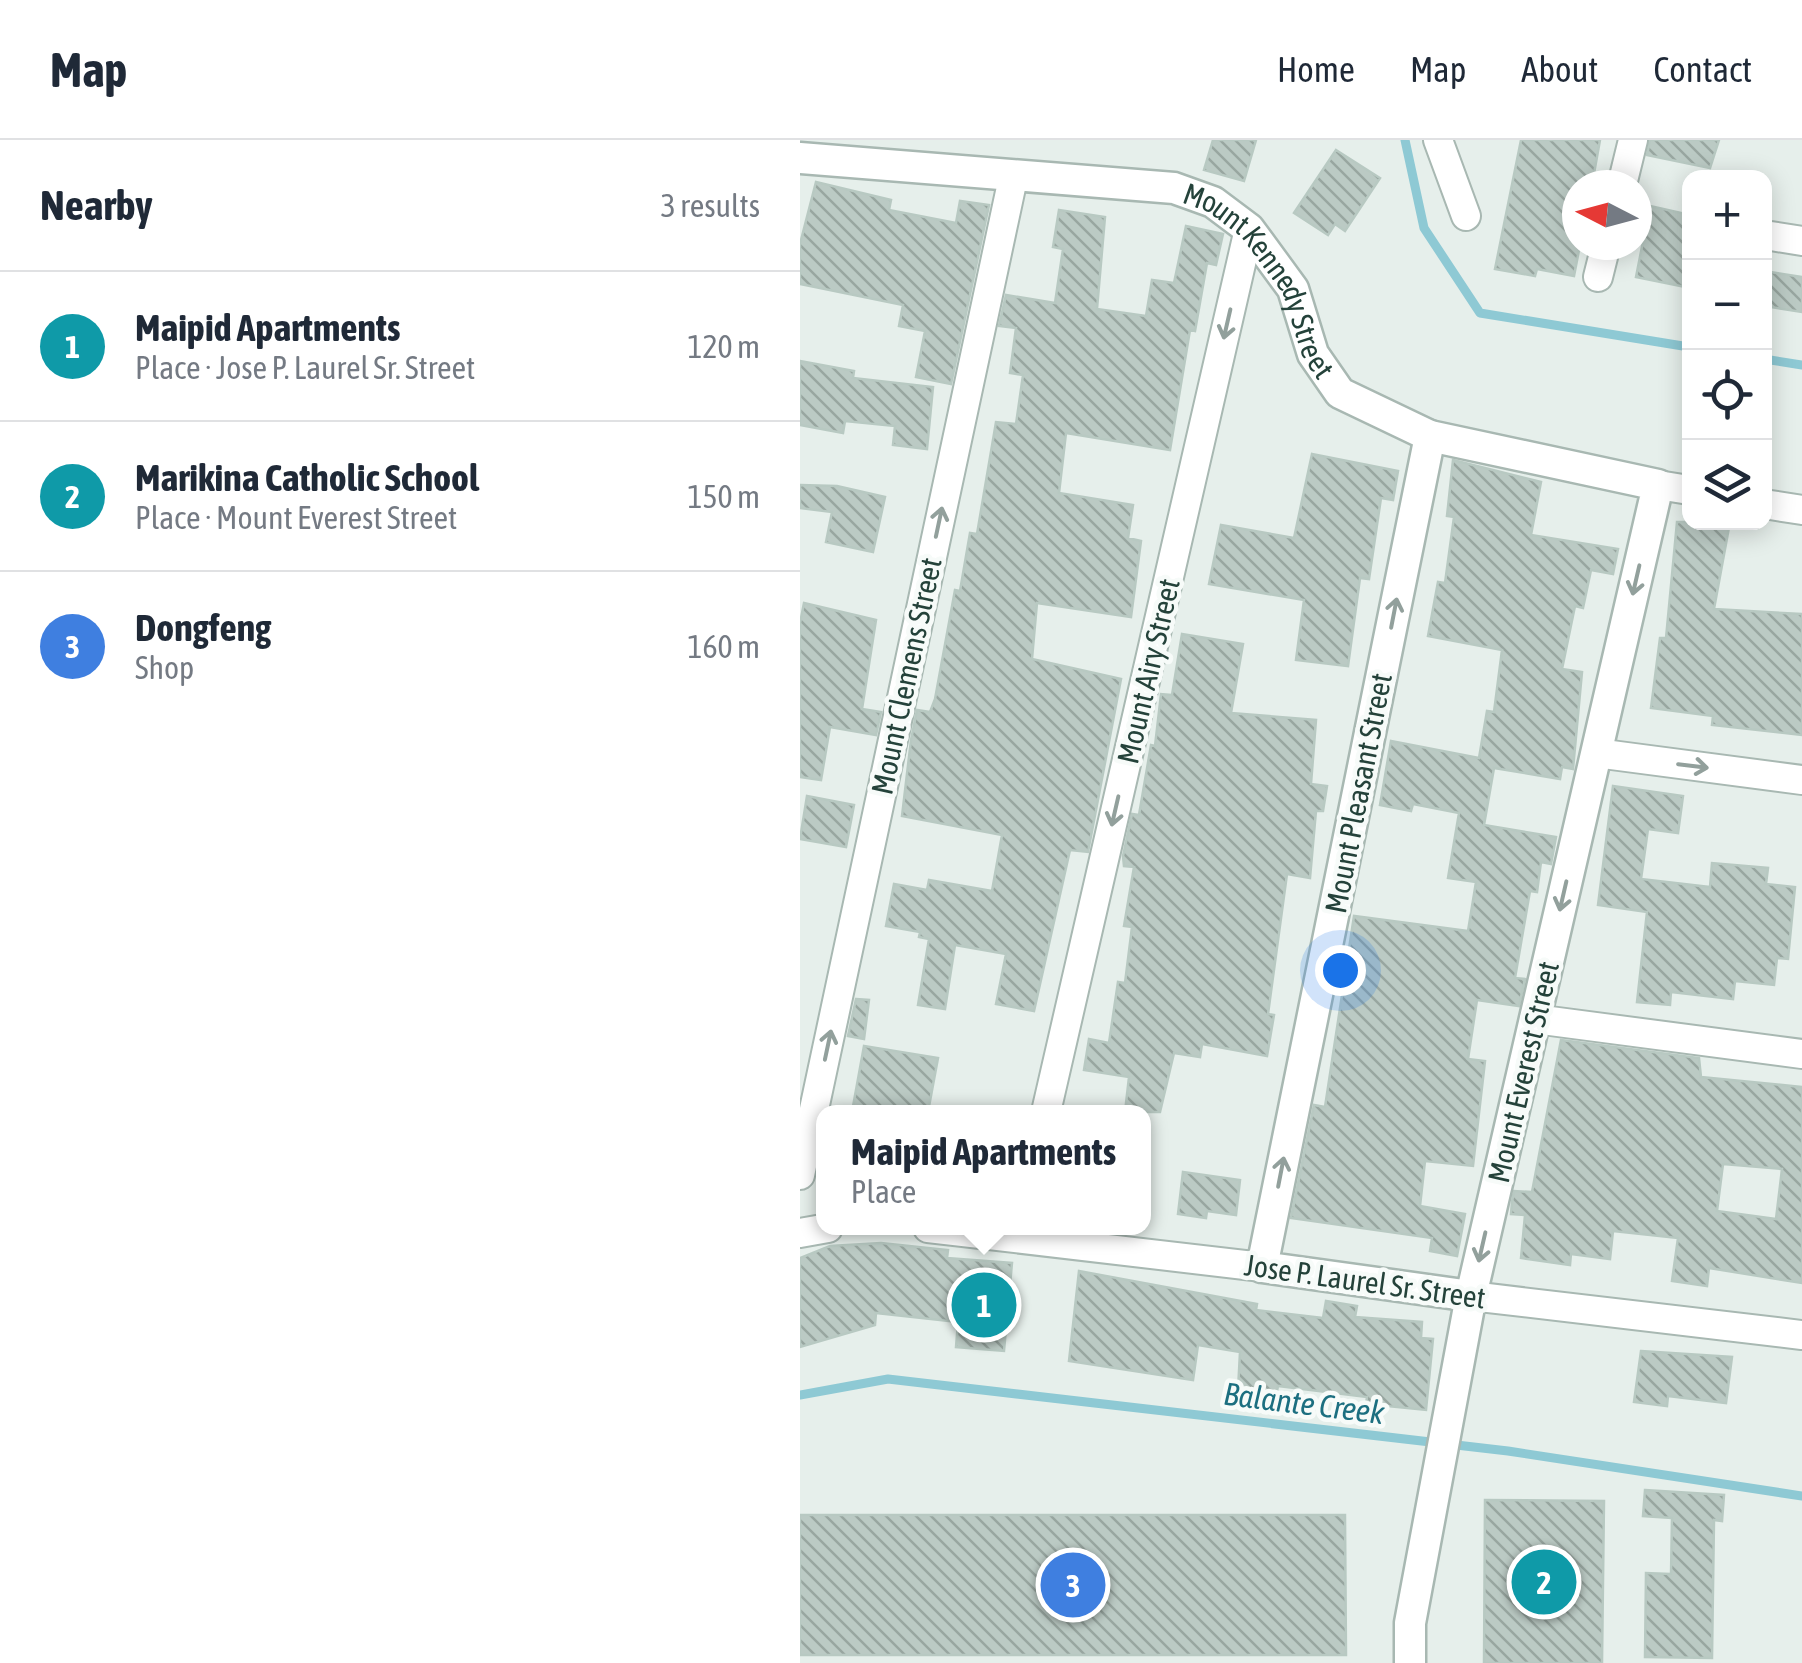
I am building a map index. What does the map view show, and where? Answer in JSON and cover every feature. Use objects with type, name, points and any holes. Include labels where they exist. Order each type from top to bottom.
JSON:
[{"type":"street","points":[[1438,140],[1466,216]]},
{"type":"street","points":[[1626,170],[1633,140]]},
{"type":"street","name":"Mount Kennedy Street","points":[[800,158],[1174,188],[1213,202],[1249,228],[1293,289],[1313,354],[1340,393],[1430,436],[1682,488]]},
{"type":"street","name":"Mount Clemens Street","points":[[800,1175],[1013,178]]},
{"type":"street","name":"Mount Airy Street","points":[[1048,1105],[1249,228]]},
{"type":"street","points":[[1772,236],[1802,241]]},
{"type":"street","points":[[1598,277],[1602,260]]},
{"type":"street","name":"Mount Pleasant Street","points":[[1262,1267],[1430,436]]},
{"type":"street","name":"Mount Everest Street","points":[[1410,1663],[1410,1623],[1471,1296],[1658,484]]},
{"type":"street","points":[[1772,505],[1802,510]]},
{"type":"street","points":[[1596,753],[1802,780]]},
{"type":"street","points":[[1535,1018],[1802,1054]]},
{"type":"street","name":"Jose P. Laurel Sr. Street","points":[[1033,1235],[1471,1296],[1802,1336]]},
{"type":"building","points":[[1213,140],[1256,140],[1244,181],[1204,170]]},
{"type":"building","points":[[1521,140],[1600,140],[1595,170],[1562,170],[1562,260],[1577,260],[1574,276],[1537,269],[1535,276],[1495,269]]},
{"type":"building","points":[[1650,140],[1719,140],[1710,168],[1647,155]]},
{"type":"building","points":[[1336,150],[1380,178],[1345,231],[1335,224],[1328,235],[1294,213]]},
{"type":"building","points":[[816,182],[891,200],[889,210],[956,223],[960,201],[989,205],[951,384],[916,377],[925,331],[899,326],[903,305],[800,284],[800,244]]},
{"type":"building","points":[[1652,206],[1682,213],[1682,286],[1636,277],[1639,260],[1652,260]]},
{"type":"building","points":[[1059,210],[1105,217],[1097,309],[1146,316],[1152,280],[1174,283],[1186,226],[1223,234],[1216,265],[1207,263],[1195,331],[1190,330],[1170,450],[1066,433],[1059,493],[1133,505],[1128,538],[1141,541],[1131,617],[1037,603],[1032,659],[1121,679],[1088,852],[1070,850],[1034,1011],[996,1004],[1006,954],[955,945],[945,1009],[918,1005],[929,939],[919,937],[920,932],[886,926],[894,884],[927,890],[929,880],[992,891],[1002,835],[902,816],[911,740],[917,710],[930,712],[935,699],[955,590],[960,591],[970,533],[977,534],[996,422],[1016,424],[1023,375],[1010,373],[1016,328],[999,326],[1006,295],[1055,303],[1063,249],[1053,247]]},
{"type":"building","points":[[1772,272],[1802,277],[1802,312],[1772,307]]},
{"type":"building","points":[[800,361],[854,371],[853,378],[933,387],[927,449],[893,445],[895,426],[845,421],[843,433],[800,425]]},
{"type":"building","points":[[1312,454],[1398,471],[1393,500],[1381,498],[1369,579],[1360,578],[1348,666],[1296,660],[1304,600],[1209,584],[1221,525],[1294,538]]},
{"type":"building","points":[[1453,460],[1541,482],[1531,535],[1618,549],[1613,574],[1591,570],[1583,608],[1575,606],[1562,669],[1582,672],[1573,769],[1562,767],[1560,779],[1494,768],[1484,825],[1556,837],[1551,864],[1541,862],[1537,892],[1530,891],[1515,978],[1525,979],[1519,1006],[1477,1000],[1468,1059],[1485,1061],[1473,1166],[1425,1161],[1420,1206],[1465,1214],[1457,1256],[1430,1251],[1432,1238],[1291,1218],[1314,1105],[1325,1107],[1354,916],[1468,931],[1476,882],[1448,878],[1459,813],[1413,804],[1411,811],[1380,805],[1391,741],[1479,758],[1487,711],[1494,712],[1502,650],[1428,636],[1438,582],[1445,583],[1454,517],[1447,516]]},
{"type":"building","points":[[800,485],[837,486],[885,497],[873,552],[826,542],[832,512],[800,508]]},
{"type":"building","points":[[1677,522],[1682,522],[1682,530],[1729,530],[1714,609],[1802,614],[1802,735],[1712,725],[1713,716],[1651,708],[1660,638],[1666,638]]},
{"type":"building","points":[[804,603],[876,620],[862,709],[881,712],[876,735],[830,727],[821,780],[800,777],[800,623]]},
{"type":"building","points":[[1182,634],[1243,644],[1231,713],[1316,720],[1311,784],[1327,786],[1323,811],[1316,811],[1310,878],[1287,874],[1268,1014],[1274,1015],[1267,1056],[1202,1044],[1200,1057],[1174,1053],[1160,1112],[1151,1112],[1151,1105],[1126,1105],[1129,1077],[1084,1070],[1089,1039],[1109,1043],[1118,982],[1125,983],[1132,927],[1124,926],[1134,867],[1124,866],[1123,856],[1132,814],[1139,815],[1151,745],[1155,746],[1161,694],[1172,695]]},
{"type":"building","points":[[1613,786],[1683,796],[1678,833],[1648,829],[1641,879],[1710,887],[1712,863],[1768,868],[1766,884],[1795,887],[1788,959],[1777,958],[1774,985],[1735,981],[1733,999],[1671,992],[1670,1005],[1637,1002],[1647,912],[1598,905]]},
{"type":"building","points":[[807,796],[854,805],[846,847],[800,839]]},
{"type":"building","points":[[856,999],[869,1000],[864,1039],[848,1036]]},
{"type":"building","points":[[1561,1040],[1699,1058],[1701,1077],[1802,1087],[1802,1283],[1709,1268],[1707,1286],[1672,1281],[1678,1238],[1613,1231],[1610,1259],[1571,1254],[1570,1265],[1521,1258],[1525,1215],[1511,1214],[1512,1202],[1514,1191],[1532,1192]],"holes":[[[1723,1164],[1782,1169],[1776,1219],[1717,1211]]]},
{"type":"building","points":[[864,1046],[938,1058],[929,1105],[853,1105]]},
{"type":"building","points":[[1183,1172],[1240,1180],[1236,1215],[1207,1211],[1206,1218],[1178,1214]]},
{"type":"building","points":[[881,1243],[948,1250],[947,1258],[1012,1263],[1004,1351],[956,1347],[958,1322],[876,1313],[875,1325],[800,1347],[800,1258],[830,1246]]},
{"type":"building","points":[[1079,1271],[1257,1304],[1256,1310],[1323,1318],[1326,1301],[1357,1306],[1355,1317],[1422,1322],[1421,1338],[1433,1339],[1426,1410],[1366,1404],[1367,1397],[1278,1386],[1277,1391],[1238,1390],[1240,1352],[1198,1345],[1193,1380],[1069,1361]]},
{"type":"building","points":[[1641,1351],[1732,1357],[1726,1403],[1668,1396],[1667,1406],[1634,1402]]},
{"type":"building","points":[[1645,1490],[1724,1495],[1722,1521],[1714,1520],[1712,1658],[1645,1657],[1646,1573],[1671,1574],[1672,1518],[1643,1516]]},
{"type":"building","points":[[1485,1500],[1604,1501],[1602,1663],[1484,1663]]},
{"type":"building","points":[[800,1515],[1345,1515],[1346,1655],[800,1655]]},
{"type":"waterway","points":[[1405,140],[1424,228],[1480,313],[1682,346]]},
{"type":"waterway","points":[[1772,360],[1802,365]]},
{"type":"waterway","name":"Balante Creek","points":[[800,1395],[888,1379],[1508,1451],[1802,1496]]},
{"type":"place","name":"Maipid Apartments","points":[[984,1305]]},
{"type":"place","name":"Marikina Catholic School","points":[[1544,1582]]},
{"type":"place","name":"Dongfeng","points":[[1073,1585]]}]
